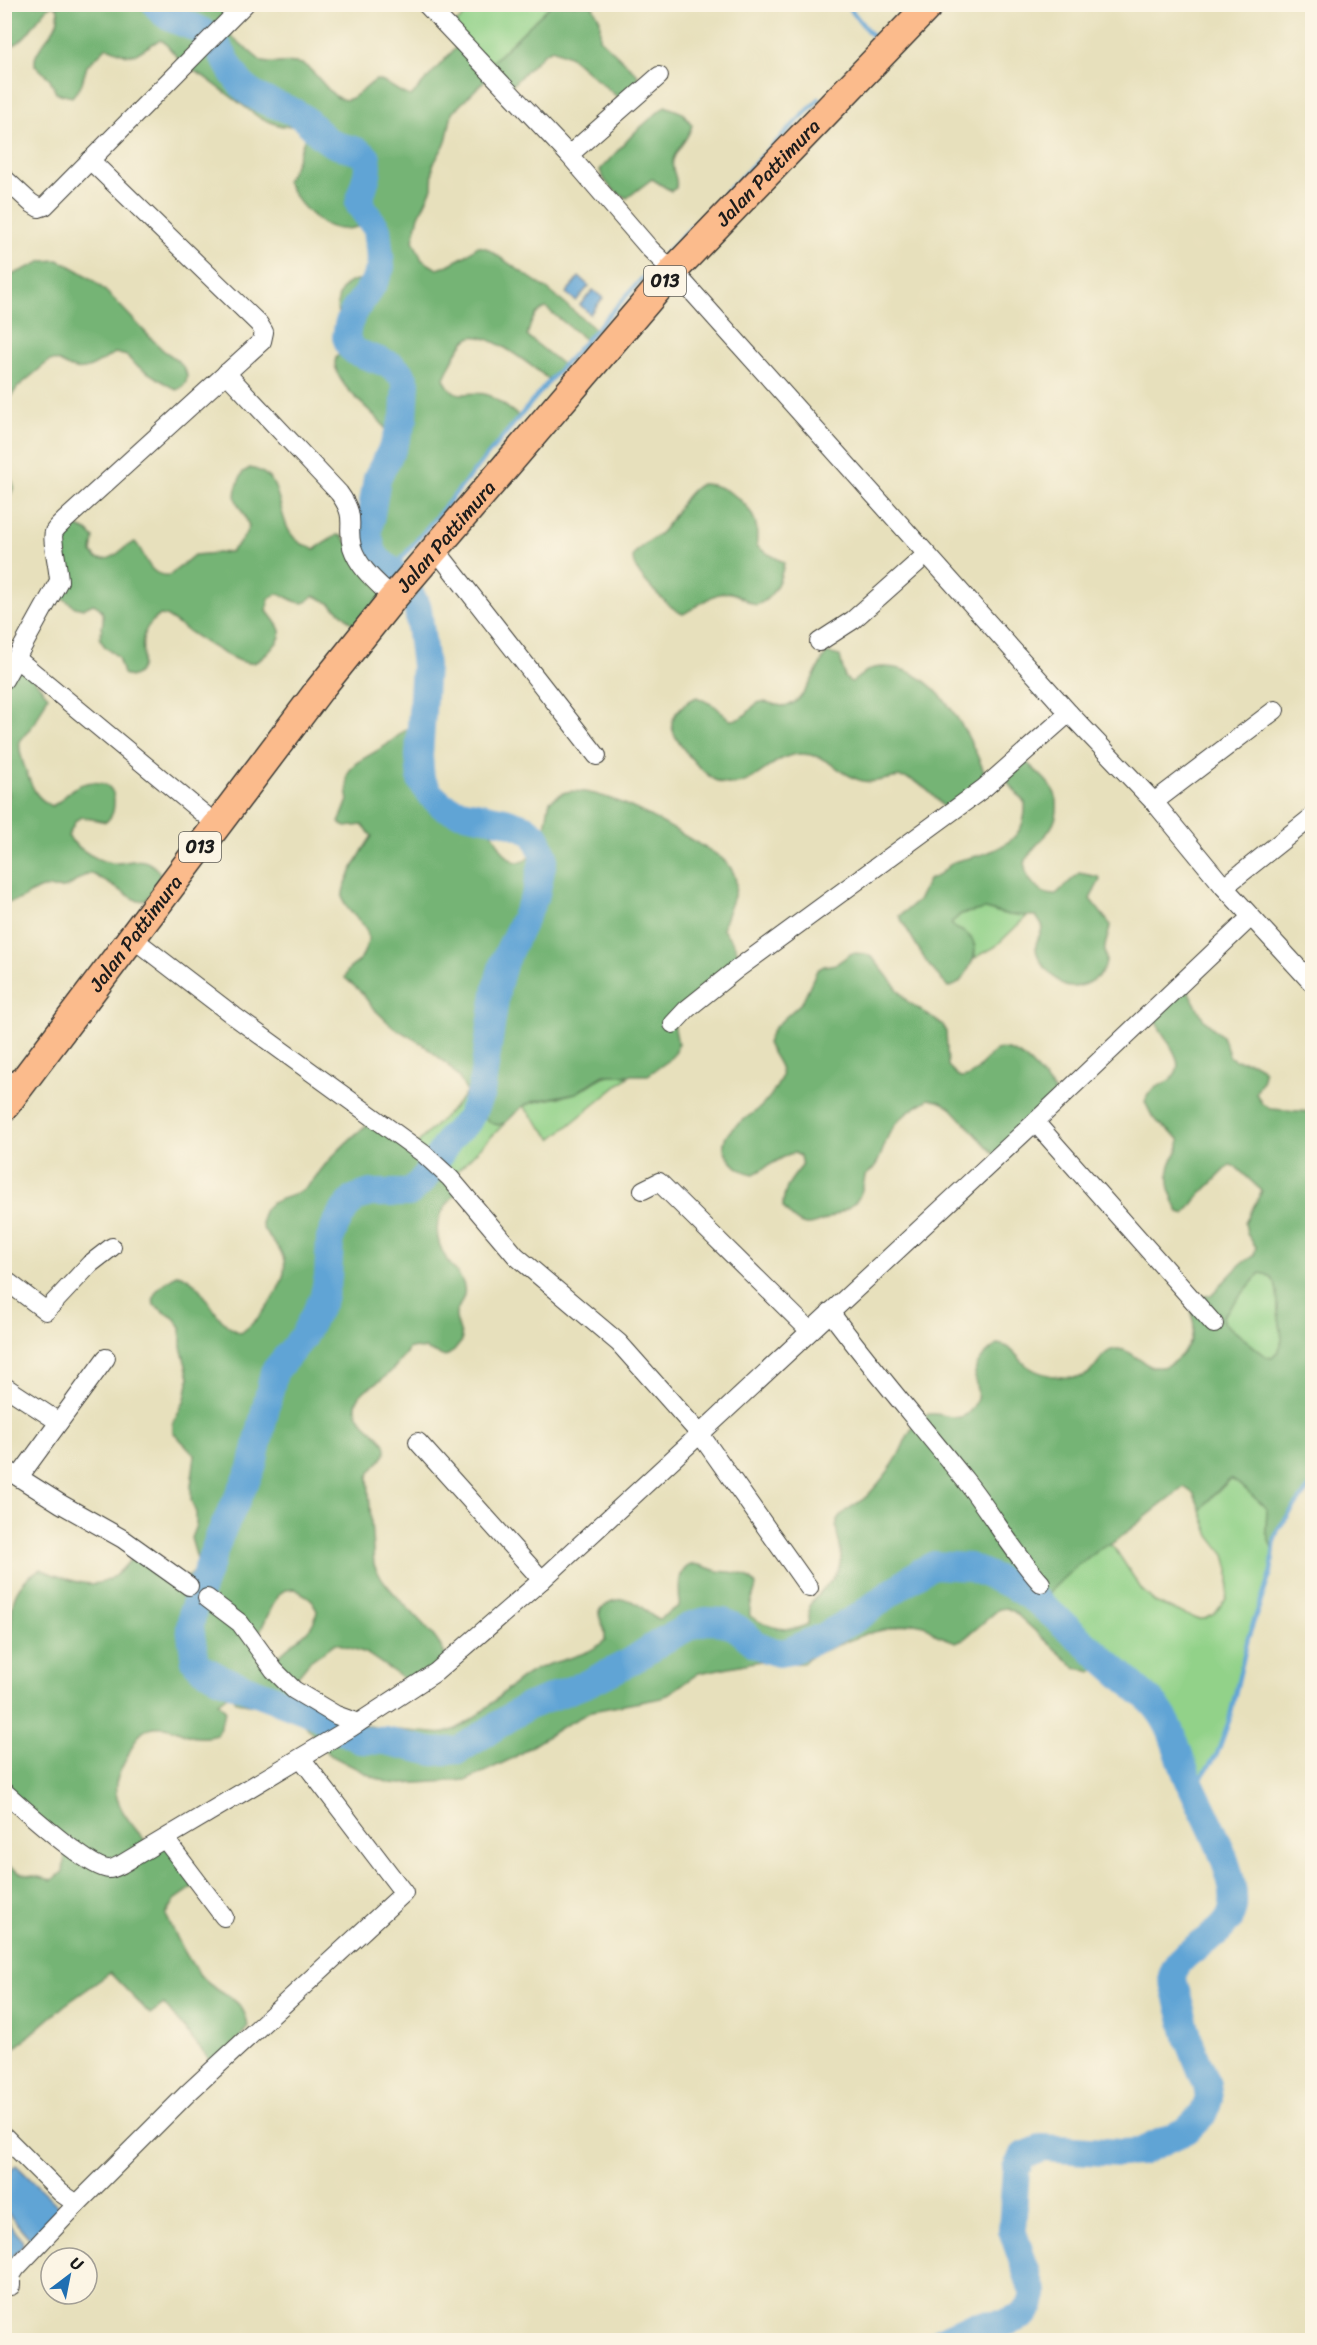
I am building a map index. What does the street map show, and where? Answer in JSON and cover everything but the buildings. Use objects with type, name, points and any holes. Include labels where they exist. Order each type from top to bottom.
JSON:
[{"type":"main road","name":"Jalan Pattimura","points":[[9,1091],[131,937],[319,690],[669,268],[930,4]]},
{"type":"street","points":[[4,178],[31,203],[39,208],[45,206],[245,4]]},
{"type":"street","points":[[426,4],[568,155],[1069,713],[1154,802],[1224,887],[1312,983]]},
{"type":"street","points":[[568,155],[658,76]]},
{"type":"street","points":[[4,680],[59,581],[59,564],[53,541],[54,532],[262,341],[264,332],[259,324],[90,160]]},
{"type":"street","points":[[226,373],[347,504],[351,516],[352,545],[358,562],[403,587]]},
{"type":"street","points":[[434,550],[597,756]]},
{"type":"street","points":[[819,642],[853,620],[926,555]]},
{"type":"street","points":[[17,658],[217,825]]},
{"type":"street","points":[[1154,802],[1275,710]]},
{"type":"street","points":[[674,1024],[687,1009],[737,969],[984,788],[1069,713]]},
{"type":"street","points":[[1224,887],[1312,816]]},
{"type":"street","points":[[4,1792],[96,1865],[110,1869],[301,1758],[436,1672],[542,1580],[700,1434],[1251,917]]},
{"type":"street","points":[[131,937],[234,1016],[424,1154],[450,1178],[516,1256],[619,1342],[700,1434],[808,1588]]},
{"type":"street","points":[[1035,1122],[1215,1324]]},
{"type":"street","points":[[643,1190],[659,1182],[810,1330]]},
{"type":"street","points":[[4,1279],[46,1311],[90,1264],[112,1247]]},
{"type":"street","points":[[830,1312],[870,1366],[967,1482],[1012,1548],[1041,1583]]},
{"type":"street","points":[[105,1358],[59,1422],[12,1472],[61,1504],[123,1539],[189,1586]]},
{"type":"street","points":[[4,1386],[59,1422]]},
{"type":"street","points":[[418,1442],[542,1580]]},
{"type":"street","points":[[207,1598],[240,1623],[274,1670],[294,1690],[355,1725]]},
{"type":"street","points":[[11,2286],[11,2276],[16,2268],[188,2092],[404,1893],[301,1758]]},
{"type":"street","points":[[165,1839],[224,1917]]},
{"type":"street","points":[[4,2136],[61,2193],[77,2204]]},
{"type":"green space","points":[[4,5],[52,5],[20,41],[5,49]]},
{"type":"green space","points":[[53,5],[245,5],[222,28],[261,61],[302,64],[308,67],[337,97],[349,99],[376,80],[411,96],[461,42],[486,68],[551,5],[592,5],[600,20],[600,39],[637,74],[641,91],[626,104],[569,56],[552,49],[543,54],[507,90],[491,74],[452,113],[446,142],[433,165],[432,188],[419,216],[413,240],[422,260],[437,269],[465,256],[478,246],[486,248],[547,289],[595,329],[586,340],[546,308],[538,312],[527,336],[563,365],[550,380],[498,344],[477,336],[465,341],[444,378],[448,386],[458,393],[488,395],[520,417],[392,570],[380,561],[372,550],[368,525],[372,497],[393,446],[383,425],[341,380],[335,362],[338,355],[349,344],[338,316],[339,295],[352,281],[361,280],[374,283],[381,267],[377,229],[366,226],[346,229],[332,227],[308,212],[286,181],[306,135],[299,126],[281,126],[260,118],[203,76],[185,66],[163,41],[159,40],[136,54],[127,55],[107,47],[87,66],[81,86],[72,97],[56,93],[50,79],[35,65],[38,52],[57,22],[57,7]]},
{"type":"green space","points":[[475,5],[551,5],[486,68],[450,29]]},
{"type":"green space","points":[[665,106],[683,113],[692,125],[673,160],[676,188],[671,191],[652,179],[627,198],[610,187],[600,170],[634,133]]},
{"type":"green space","points":[[58,260],[94,281],[163,350],[179,362],[187,375],[183,385],[176,390],[134,364],[127,356],[115,353],[83,369],[49,361],[18,387],[5,404],[5,278],[43,261]]},
{"type":"green space","points":[[5,463],[14,486],[5,501]]},
{"type":"green space","points":[[250,468],[264,473],[273,482],[290,533],[300,543],[315,549],[337,535],[342,536],[393,598],[364,635],[328,602],[314,596],[302,603],[276,594],[269,599],[267,611],[277,624],[280,636],[267,654],[252,663],[221,652],[166,616],[160,615],[145,632],[139,671],[130,677],[123,674],[118,657],[105,647],[100,639],[103,619],[101,610],[93,604],[83,609],[75,607],[63,598],[56,586],[64,521],[87,531],[94,538],[92,552],[96,558],[108,559],[135,542],[156,573],[170,575],[194,555],[230,552],[242,540],[249,527],[235,497],[243,472]]},
{"type":"green space","points":[[701,484],[709,484],[725,490],[740,500],[755,521],[757,546],[784,563],[781,576],[772,594],[756,605],[735,594],[722,593],[683,614],[656,593],[634,565],[633,556],[636,552],[664,529],[683,501]]},
{"type":"green space","points":[[827,653],[840,656],[845,678],[851,682],[874,668],[895,668],[915,675],[932,687],[960,722],[987,779],[949,814],[928,790],[912,780],[899,777],[863,781],[813,755],[792,755],[774,763],[742,783],[722,783],[700,768],[674,734],[672,722],[674,717],[684,705],[697,697],[715,706],[730,720],[742,717],[757,703],[767,702],[784,706],[791,704],[798,700],[809,685]]},
{"type":"green space","points":[[17,659],[48,696],[36,721],[20,741],[22,760],[33,788],[39,797],[51,806],[58,803],[68,792],[79,785],[93,782],[110,788],[114,804],[113,813],[108,820],[106,822],[82,817],[76,820],[68,836],[83,850],[104,861],[117,863],[145,861],[155,867],[160,873],[158,884],[146,900],[138,901],[91,873],[67,887],[42,888],[19,900],[5,902],[4,810],[9,794],[4,782],[5,680]]},
{"type":"green space","points":[[412,727],[421,731],[420,768],[423,782],[429,792],[450,808],[486,818],[498,843],[511,860],[519,862],[535,850],[544,829],[550,801],[564,793],[580,792],[596,794],[648,815],[710,850],[728,864],[736,884],[723,930],[736,948],[737,969],[674,1024],[678,1044],[676,1052],[668,1061],[648,1075],[604,1075],[576,1093],[535,1101],[523,1106],[505,1123],[498,1125],[491,1123],[476,1109],[459,1078],[447,1064],[421,1043],[393,1027],[345,978],[348,970],[357,963],[365,951],[368,934],[362,923],[348,909],[343,893],[354,867],[372,836],[362,825],[346,827],[339,823],[348,800],[347,776],[356,763]]},
{"type":"green space","points":[[1023,759],[1049,784],[1057,802],[1056,816],[1051,828],[1029,855],[1025,864],[1027,874],[1039,890],[1055,895],[1079,873],[1099,877],[1100,880],[1090,899],[1110,924],[1105,947],[1105,967],[1096,978],[1084,985],[1065,986],[1051,974],[1039,957],[1036,944],[1043,927],[1036,916],[1009,915],[985,909],[961,914],[951,923],[968,935],[975,950],[972,962],[962,978],[957,984],[948,987],[927,963],[899,916],[918,901],[928,880],[937,876],[954,862],[997,849],[1018,832],[1025,814],[1025,803],[1006,780]]},
{"type":"green space","points":[[985,909],[1009,915],[1029,914],[995,947],[975,958],[970,938],[954,928],[951,923],[961,914]]},
{"type":"green space","points":[[852,953],[866,954],[873,958],[907,1001],[943,1025],[946,1032],[948,1066],[960,1078],[971,1075],[996,1050],[1006,1050],[1024,1058],[1032,1065],[1060,1098],[997,1157],[951,1108],[929,1099],[906,1114],[891,1130],[877,1163],[865,1176],[859,1198],[823,1221],[805,1225],[794,1220],[783,1207],[788,1185],[802,1166],[800,1156],[795,1153],[789,1154],[754,1174],[733,1164],[724,1149],[724,1142],[731,1130],[763,1104],[779,1082],[781,1069],[767,1043],[772,1031],[802,1002],[817,970],[836,964]]},
{"type":"green space","points":[[1183,981],[1204,1020],[1222,1036],[1230,1057],[1235,1060],[1252,1062],[1261,1067],[1264,1072],[1263,1079],[1256,1093],[1262,1104],[1271,1109],[1312,1112],[1312,1484],[1278,1529],[1274,1554],[1266,1531],[1267,1509],[1242,1486],[1231,1479],[1227,1481],[1201,1511],[1194,1494],[1184,1487],[1110,1545],[1105,1545],[1075,1567],[1039,1602],[1104,1661],[1091,1672],[1075,1667],[1013,1611],[1006,1608],[999,1609],[965,1638],[956,1642],[937,1635],[924,1625],[914,1623],[865,1634],[813,1655],[803,1663],[774,1664],[760,1661],[699,1673],[662,1698],[592,1711],[513,1758],[467,1780],[402,1784],[390,1783],[373,1777],[328,1754],[303,1722],[291,1713],[277,1705],[258,1701],[255,1705],[237,1702],[230,1693],[218,1702],[226,1711],[217,1735],[189,1736],[162,1727],[149,1728],[141,1733],[120,1771],[116,1792],[122,1809],[150,1847],[165,1839],[199,1883],[175,1900],[166,1915],[200,1975],[236,2002],[246,2016],[248,2027],[215,2067],[164,2004],[150,2014],[110,1973],[65,2005],[5,2057],[4,1863],[20,1873],[52,1880],[63,1872],[65,1855],[63,1848],[5,1792],[5,1646],[10,1635],[14,1598],[19,1587],[27,1578],[41,1569],[80,1583],[100,1583],[116,1575],[138,1550],[181,1582],[198,1568],[191,1538],[196,1525],[196,1513],[191,1500],[195,1455],[173,1432],[173,1424],[185,1399],[189,1377],[181,1347],[181,1327],[174,1318],[154,1305],[153,1300],[160,1286],[178,1274],[188,1278],[223,1321],[241,1333],[265,1310],[278,1288],[285,1267],[280,1251],[262,1226],[266,1208],[304,1189],[343,1146],[376,1119],[460,1190],[441,1214],[437,1231],[441,1250],[463,1283],[464,1296],[456,1314],[462,1341],[445,1357],[425,1349],[409,1348],[388,1374],[362,1393],[357,1401],[356,1409],[363,1422],[381,1439],[386,1451],[368,1477],[374,1565],[391,1590],[436,1639],[447,1662],[407,1681],[366,1653],[336,1643],[310,1661],[294,1681],[276,1665],[277,1658],[306,1632],[315,1619],[317,1611],[312,1600],[295,1589],[285,1590],[278,1595],[254,1643],[270,1666],[278,1673],[361,1724],[383,1729],[447,1732],[473,1719],[531,1672],[597,1647],[605,1640],[605,1632],[599,1615],[601,1609],[610,1602],[628,1600],[634,1602],[659,1619],[679,1606],[680,1578],[684,1570],[692,1565],[739,1574],[752,1580],[756,1585],[750,1616],[756,1620],[786,1629],[808,1624],[809,1606],[838,1570],[841,1549],[836,1529],[839,1517],[865,1498],[881,1480],[896,1459],[910,1431],[920,1419],[932,1414],[958,1417],[970,1411],[977,1397],[975,1371],[977,1366],[998,1344],[1010,1349],[1032,1369],[1058,1377],[1085,1375],[1106,1353],[1112,1350],[1127,1351],[1150,1366],[1158,1367],[1172,1363],[1183,1353],[1193,1333],[1192,1311],[1198,1298],[1211,1295],[1241,1264],[1254,1255],[1256,1247],[1247,1234],[1245,1222],[1262,1191],[1237,1168],[1230,1165],[1197,1198],[1185,1214],[1179,1212],[1172,1195],[1169,1177],[1170,1165],[1179,1147],[1179,1139],[1153,1118],[1145,1102],[1153,1090],[1172,1078],[1177,1071],[1178,1063],[1153,1015]],"holes":[[[1260,1273],[1271,1278],[1276,1287],[1282,1336],[1280,1347],[1272,1358],[1267,1357],[1223,1322],[1222,1317]]]},
{"type":"green space","points":[[619,1074],[628,1077],[552,1139],[523,1106],[575,1093],[600,1078]]},
{"type":"green space","points":[[466,1093],[476,1109],[498,1125],[505,1123],[450,1178],[414,1147]]},
{"type":"green space","points":[[1260,1273],[1271,1278],[1277,1293],[1282,1341],[1272,1358],[1267,1357],[1223,1322],[1222,1317]]},
{"type":"green space","points":[[1231,1479],[1267,1509],[1266,1531],[1274,1554],[1271,1572],[1248,1638],[1229,1721],[1217,1754],[1193,1790],[1172,1733],[1152,1702],[1038,1602],[1075,1567],[1105,1545],[1110,1545],[1116,1550],[1142,1590],[1155,1602],[1196,1619],[1214,1615],[1226,1599],[1229,1569],[1225,1555],[1210,1536],[1201,1511]]},
{"type":"water","points":[[579,277],[589,286],[576,301],[566,293]]},
{"type":"water","points":[[593,290],[603,298],[590,314],[580,305]]},
{"type":"water","points":[[16,2165],[59,2207],[59,2211],[32,2241],[5,2210],[4,2177]]},
{"type":"water","points":[[5,2220],[22,2239],[23,2246],[5,2264]]},
{"type":"waterway","points":[[156,4],[173,19],[206,34],[218,47],[240,83],[252,94],[292,111],[304,118],[329,141],[338,146],[356,150],[367,158],[367,176],[359,204],[377,229],[381,267],[373,284],[354,311],[346,337],[350,347],[356,352],[391,365],[401,374],[406,383],[404,418],[393,447],[377,478],[368,533],[373,553],[378,560],[403,580],[418,609],[425,666],[419,756],[421,780],[430,794],[443,806],[525,828],[536,836],[544,856],[536,894],[504,961],[497,986],[481,1093],[468,1121],[451,1137],[423,1180],[409,1193],[370,1193],[355,1198],[336,1224],[330,1239],[328,1277],[323,1299],[302,1338],[274,1372],[252,1468],[220,1535],[193,1610],[190,1627],[195,1661],[202,1668],[220,1678],[314,1714],[360,1740],[385,1741],[434,1752],[459,1750],[526,1707],[588,1683],[630,1662],[692,1625],[706,1621],[724,1622],[769,1650],[779,1653],[790,1651],[858,1617],[920,1572],[934,1565],[969,1567],[1011,1585],[1038,1602],[1152,1702],[1170,1729],[1187,1776],[1219,1845],[1231,1883],[1233,1900],[1231,1914],[1226,1923],[1183,1958],[1176,1966],[1172,1976],[1189,2040],[1207,2085],[1209,2099],[1203,2114],[1187,2130],[1140,2152],[1120,2153],[1043,2148],[1023,2156],[1016,2169],[1012,2230],[1034,2294],[1031,2305],[1024,2315],[1005,2323],[972,2326],[941,2340]]},
{"type":"waterway","points":[[846,4],[876,41]]},
{"type":"waterway","points":[[664,255],[819,99]]},
{"type":"waterway","points":[[392,570],[550,380],[658,261]]},
{"type":"waterway","points":[[1193,1790],[1217,1754],[1229,1721],[1248,1638],[1271,1572],[1278,1529],[1312,1484]]}]
